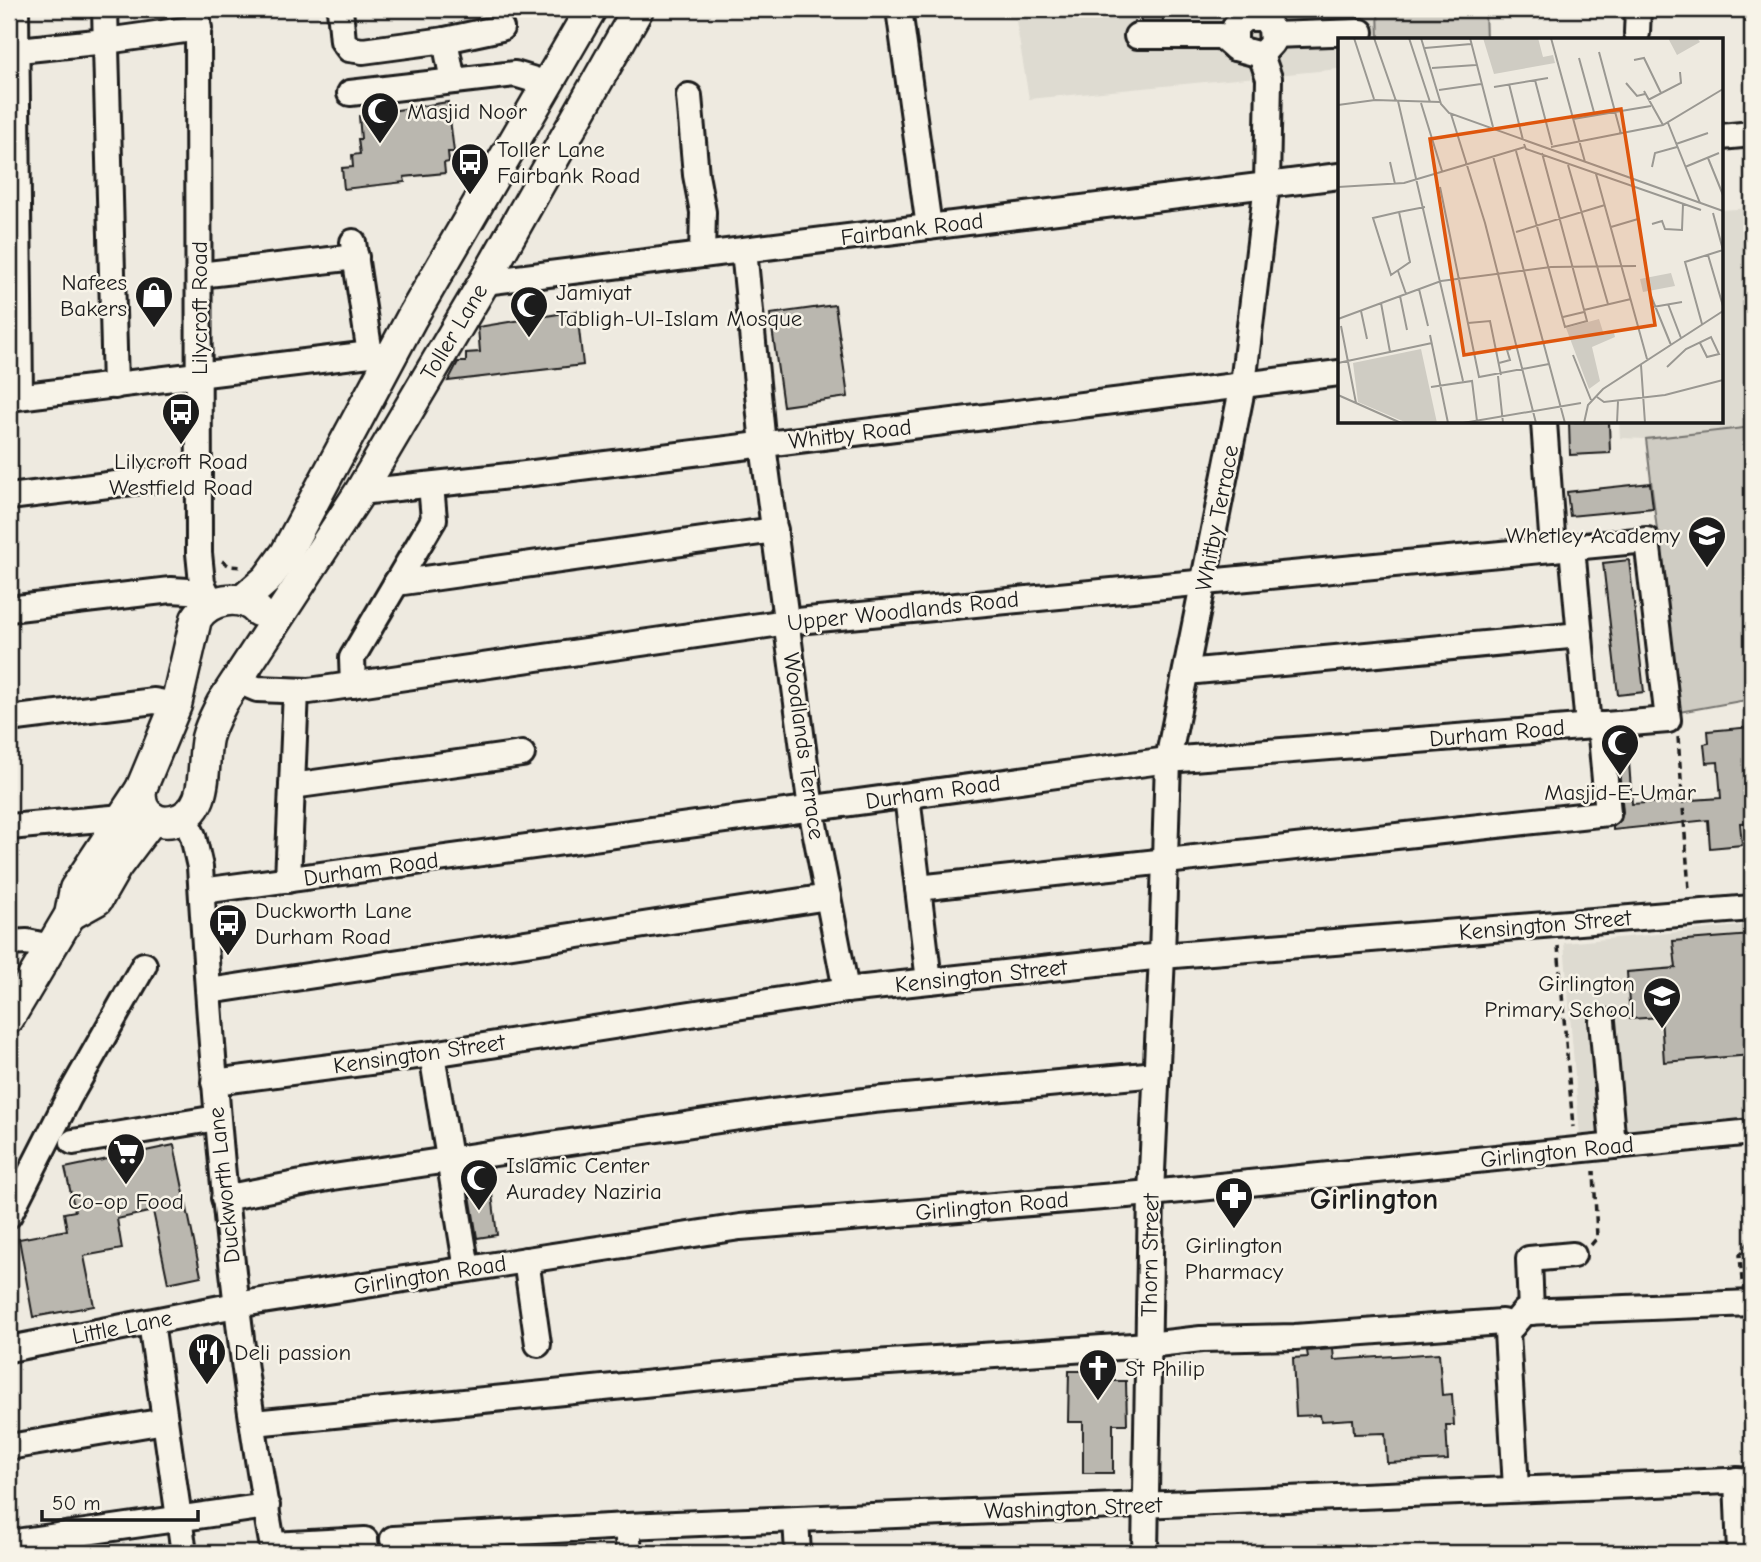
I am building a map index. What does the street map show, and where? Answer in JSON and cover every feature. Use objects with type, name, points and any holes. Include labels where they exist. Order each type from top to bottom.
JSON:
[{"type":"main road","name":"Toller Lane","points":[[243,600],[277,567],[328,475],[379,357],[442,266],[591,9]]},
{"type":"main road","name":"Toller Lane","points":[[184,817],[194,808],[203,790],[207,739],[222,703],[360,492],[484,282],[638,9]]},
{"type":"main road","points":[[548,84],[585,102]]},
{"type":"main road","points":[[442,266],[484,282]]},
{"type":"main road","points":[[328,475],[360,492]]},
{"type":"main road","points":[[9,1018],[70,915],[75,890],[141,789],[176,705],[193,626],[209,598],[243,600],[255,607],[261,619],[259,648]]},
{"type":"main road","points":[[141,789],[140,797],[148,815],[168,822],[184,817]]},
{"type":"main road","points":[[70,915],[97,900],[116,867],[153,818]]},
{"type":"street","points":[[16,9],[13,50],[15,397],[379,357],[355,250],[199,275]]},
{"type":"street","points":[[105,9],[115,387]]},
{"type":"street","points":[[340,9],[342,41],[349,49],[363,51],[445,40],[501,28]]},
{"type":"street","points":[[899,9],[929,227]]},
{"type":"street","points":[[13,50],[106,41],[198,18]]},
{"type":"street","name":"Lilycroft Road","points":[[198,18],[199,537],[200,570],[209,598]]},
{"type":"street","points":[[1235,48],[1235,26],[1245,18],[1264,18],[1271,28],[1267,56]]},
{"type":"street","points":[[1137,36],[1221,36],[1235,48],[1267,56],[1361,32]]},
{"type":"street","points":[[445,40],[453,81]]},
{"type":"street","name":"Whitby Terrace","points":[[1162,956],[1168,760],[1243,384],[1267,184],[1267,56]]},
{"type":"street","points":[[350,93],[515,74],[548,84]]},
{"type":"street","points":[[689,96],[702,212],[702,255]]},
{"type":"street","points":[[1722,137],[1752,134]]},
{"type":"street","name":"Fairbank Road","points":[[484,282],[1338,176]]},
{"type":"street","name":"Woodlands Terrace","points":[[744,250],[763,445],[811,810],[846,990]]},
{"type":"street","name":"Whitby Road","points":[[360,492],[1338,373]]},
{"type":"street","points":[[918,888],[1608,813],[1544,424]]},
{"type":"street","points":[[9,497],[199,474]]},
{"type":"street","points":[[353,685],[352,658],[434,519],[431,485]]},
{"type":"street","points":[[396,583],[775,530]]},
{"type":"street","name":"Upper Woodlands Road","points":[[238,681],[257,689],[296,691],[787,622],[1647,540],[1668,720]]},
{"type":"street","points":[[9,609],[171,590],[209,598]]},
{"type":"street","points":[[1186,672],[1580,635]]},
{"type":"street","points":[[288,880],[296,691]]},
{"type":"street","points":[[9,719],[154,701],[176,705]]},
{"type":"street","name":"Durham Road","points":[[202,891],[1168,760],[1668,720]]},
{"type":"street","points":[[292,786],[522,754]]},
{"type":"street","points":[[907,796],[929,981]]},
{"type":"street","points":[[9,827],[123,817]]},
{"type":"street","name":"Duckworth Lane","points":[[184,817],[196,849],[202,891],[224,1198],[236,1305],[274,1549]]},
{"type":"street","points":[[209,991],[828,897]]},
{"type":"street","name":"Kensington Street","points":[[214,1082],[432,1054],[846,990],[1162,956],[1752,908]]},
{"type":"street","points":[[9,943],[27,942],[50,947]]},
{"type":"street","name":"Thorn Street","points":[[1144,1553],[1151,1193],[1162,956]]},
{"type":"street","points":[[9,1215],[69,1097],[144,965]]},
{"type":"street","points":[[1593,1148],[1602,1021]]},
{"type":"street","points":[[432,1054],[467,1269]]},
{"type":"street","points":[[224,1198],[333,1177],[773,1112],[1157,1074]]},
{"type":"street","points":[[73,1142],[217,1118]]},
{"type":"street","name":"Girlington Road","points":[[236,1305],[740,1227],[1151,1193],[1748,1132]]},
{"type":"street","points":[[1516,1488],[1507,1332],[1522,1316],[1529,1259],[1573,1255]]},
{"type":"street","points":[[526,1260],[538,1344]]},
{"type":"street","points":[[254,1423],[813,1367],[1148,1345],[1201,1339],[1294,1338],[1502,1322],[1522,1316],[1748,1303]]},
{"type":"street","name":"Little Lane","points":[[9,1349],[236,1305]]},
{"type":"street","points":[[151,1322],[184,1553]]},
{"type":"street","points":[[9,1447],[165,1420]]},
{"type":"street","points":[[1740,1553],[1745,1480]]},
{"type":"street","name":"Washington Street","points":[[393,1539],[1745,1480]]},
{"type":"street","points":[[9,1543],[267,1507]]},
{"type":"street","points":[[796,1520],[798,1553]]},
{"type":"street","points":[[627,1527],[629,1553]]},
{"type":"street","points":[[274,1549],[365,1547]]},
{"type":"path","points":[[199,537],[217,537],[221,560],[230,566],[251,566]]},
{"type":"path","points":[[1668,720],[1676,719],[1691,913]]},
{"type":"path","points":[[1556,924],[1593,1148],[1598,1238],[1585,1250],[1573,1255]]},
{"type":"path","points":[[1748,1132],[1752,1220]]},
{"type":"path","points":[[1748,1303],[1740,1255],[1752,1238]]},
{"type":"shaded area","points":[[1014,9],[1378,9],[1379,38],[1338,38],[1338,69],[1029,99]]},
{"type":"shaded area","points":[[1378,9],[1485,9],[1486,38],[1379,38]]},
{"type":"shaded area","name":"Whetley Academy","points":[[1752,208],[1752,699],[1679,712],[1646,439],[1620,438],[1619,424],[1722,424],[1722,210]]},
{"type":"shaded area","name":"Whetley Academy","points":[[1752,427],[1752,699],[1679,712],[1646,439]]},
{"type":"shaded area","name":"Girlington Primary School","points":[[1752,925],[1752,1117],[1580,1136],[1564,943]]},
{"type":"building","points":[[1139,9],[1162,9],[1163,21],[1141,21]]},
{"type":"building","name":"Masjid Noor","points":[[448,102],[454,152],[448,152],[449,162],[444,163],[445,173],[404,177],[405,182],[344,189],[342,168],[353,167],[352,155],[360,154],[359,116]]},
{"type":"building","points":[[835,305],[848,397],[783,406],[770,314]]},
{"type":"building","name":"Jamiyat Tabligh-Ul-Islam Mosque","points":[[577,311],[583,365],[448,381],[458,362],[466,362],[466,353],[480,352],[478,327]]},
{"type":"building","points":[[1569,424],[1609,424],[1610,453],[1570,455]]},
{"type":"building","points":[[1650,483],[1653,508],[1570,516],[1567,492]]},
{"type":"building","points":[[1629,560],[1644,692],[1618,695],[1603,563]]},
{"type":"building","points":[[1752,727],[1752,822],[1740,823],[1742,845],[1710,848],[1708,820],[1613,830],[1621,820],[1623,812],[1617,749],[1628,748],[1632,804],[1721,798],[1718,762],[1706,763],[1704,744],[1709,743],[1708,731]]},
{"type":"building","points":[[1752,935],[1752,1055],[1664,1062],[1661,1017],[1630,1019],[1627,972],[1676,968],[1673,941]]},
{"type":"building","points":[[174,1145],[201,1276],[168,1283],[153,1211],[117,1219],[122,1249],[84,1256],[94,1306],[33,1317],[19,1239],[67,1230],[64,1213],[75,1211],[65,1168]]},
{"type":"building","name":"Islamic Center Auradey Naziria","points":[[491,1186],[497,1235],[477,1238],[469,1189]]},
{"type":"building","points":[[1333,1349],[1334,1360],[1439,1353],[1442,1395],[1452,1394],[1454,1425],[1446,1425],[1448,1460],[1387,1463],[1385,1433],[1354,1434],[1353,1419],[1321,1421],[1320,1415],[1296,1416],[1293,1358],[1308,1357],[1307,1351]]},
{"type":"building","name":"St Philip","points":[[1112,1364],[1112,1381],[1126,1381],[1127,1424],[1113,1424],[1113,1473],[1083,1473],[1083,1422],[1068,1422],[1069,1371],[1087,1371],[1087,1365]]},
{"type":"place","name":"Masjid Noor","points":[[380,145]]},
{"type":"place","name":"Toller Lane Fairbank Road","points":[[470,196]]},
{"type":"place","name":"Nafees Bakers","points":[[154,329]]},
{"type":"place","name":"Jamiyat Tabligh-Ul-Islam Mosque","points":[[529,339]]},
{"type":"place","name":"Lilycroft Road Westfield Road","points":[[181,446]]},
{"type":"place","name":"Whetley Academy","points":[[1707,569]]},
{"type":"place","name":"Masjid-E-Umar","points":[[1620,777]]},
{"type":"place","name":"Duckworth Lane Durham Road","points":[[228,957]]},
{"type":"place","name":"Girlington Primary School","points":[[1662,1030]]},
{"type":"place","name":"Co-op Food","points":[[126,1186]]},
{"type":"place","name":"Islamic Center Auradey Naziria","points":[[479,1212]]},
{"type":"place","name":"Girlington Pharmacy","points":[[1234,1230]]},
{"type":"place","name":"Deli passion","points":[[207,1386]]},
{"type":"place","name":"St Philip","points":[[1098,1402]]},
{"type":"district","name":"Girlington","points":[[1374,1199]]}]
